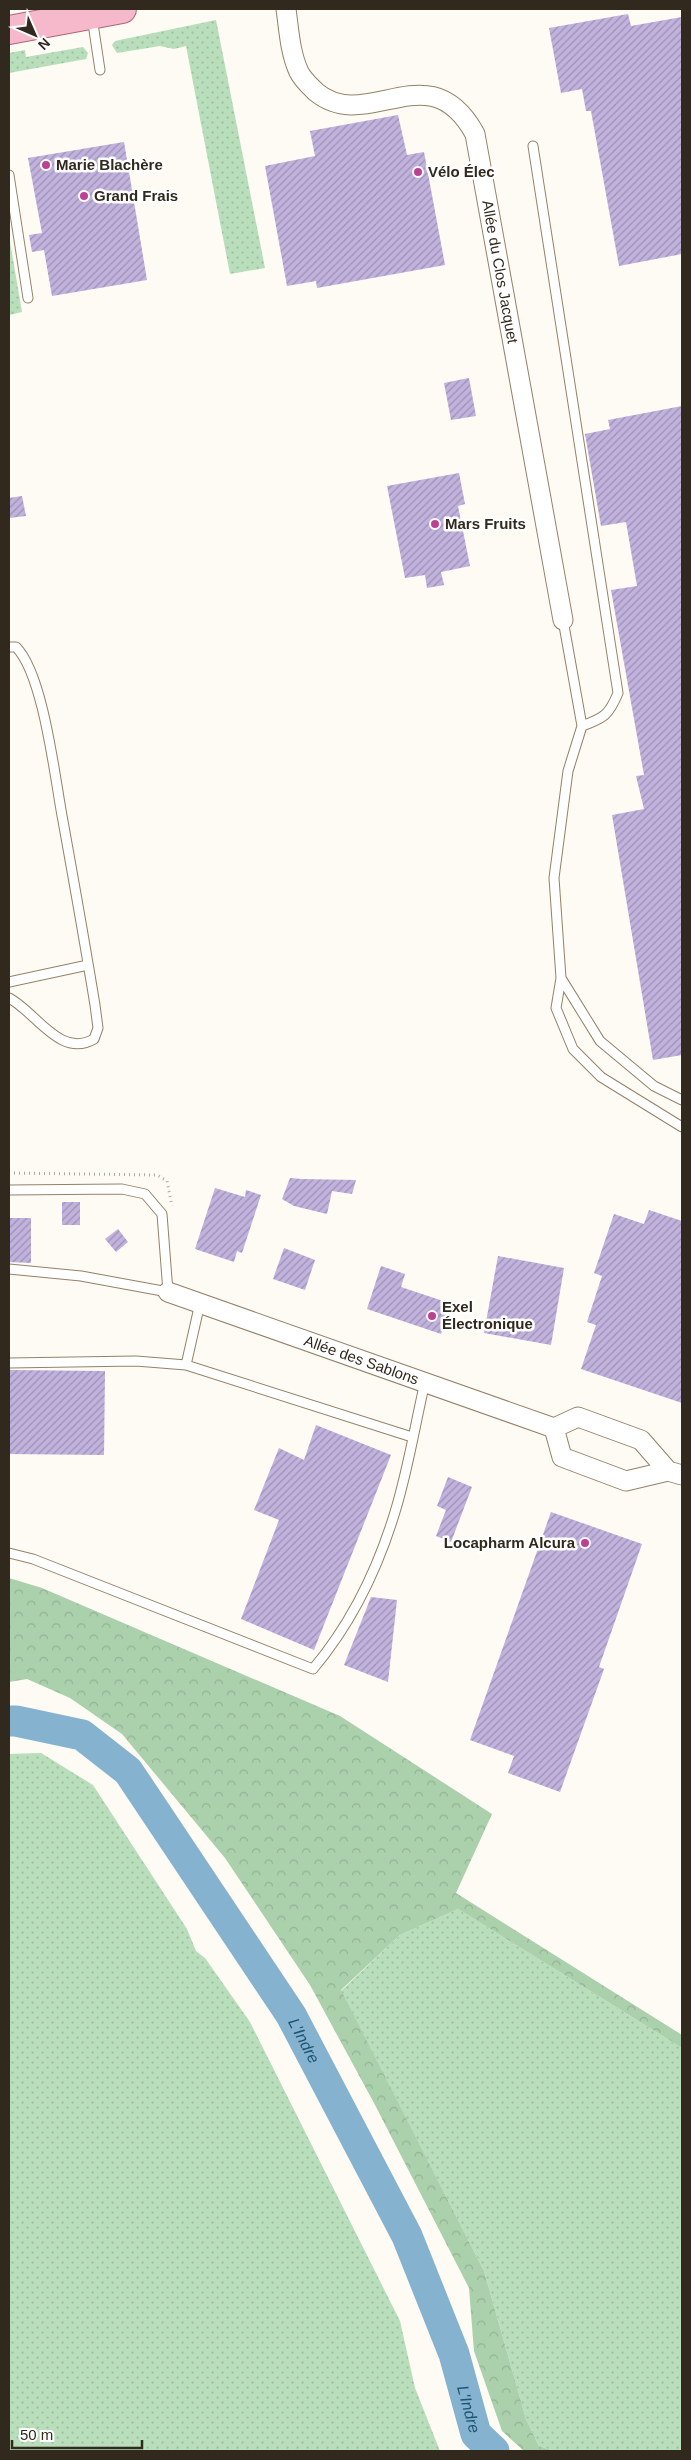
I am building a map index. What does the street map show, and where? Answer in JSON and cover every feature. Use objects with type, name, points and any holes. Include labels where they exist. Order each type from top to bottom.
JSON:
[{"type":"main road","points":[[12,27],[61,14],[92,14],[122,9]]},
{"type":"street","name":"Allée du Clos Jacquet","points":[[286,9],[294,56],[300,73],[308,85],[321,96],[348,105],[412,94],[435,97],[460,112],[475,134],[563,620]]},
{"type":"street","name":"Allée des Sablons","points":[[168,1292],[554,1428]]},
{"type":"street","points":[[578,1417],[641,1440],[675,1473],[626,1481],[562,1457],[554,1428],[578,1417]]},
{"type":"lane","points":[[92,14],[100,70]]},
{"type":"lane","points":[[534,146],[618,693],[612,708],[601,719],[582,726]]},
{"type":"lane","points":[[9,175],[28,298]]},
{"type":"lane","points":[[563,620],[582,726],[568,771],[554,878],[562,978],[556,1008],[573,1049],[600,1077],[682,1127]]},
{"type":"lane","points":[[9,647],[16,647],[26,660],[44,717],[98,1028],[94,1040],[84,1045],[70,1043],[49,1032],[9,998]]},
{"type":"lane","points":[[9,982],[88,965]]},
{"type":"lane","points":[[562,978],[600,1041],[654,1086],[682,1100]]},
{"type":"lane","points":[[9,1190],[122,1190],[145,1194],[162,1214],[168,1292],[81,1276],[9,1268]]},
{"type":"lane","points":[[186,1365],[200,1303]]},
{"type":"lane","points":[[9,1363],[136,1361],[186,1365],[412,1437]]},
{"type":"lane","points":[[9,1553],[32,1559],[313,1669],[336,1642],[375,1569],[396,1511],[425,1382]]},
{"type":"green space","points":[[216,20],[265,268],[230,274],[186,46],[174,49],[160,46],[117,53],[112,45],[115,41]]},
{"type":"green space","points":[[83,47],[88,53],[86,59],[9,73],[9,53],[25,50],[26,57]]},
{"type":"green space","points":[[9,236],[22,312],[9,315]]},
{"type":"green space","points":[[9,1578],[42,1588],[340,1716],[492,1814],[456,1893],[682,2035],[682,2048],[458,1909],[400,1935],[341,1990],[484,2271],[526,2419],[539,2446],[554,2451],[524,2451],[502,2431],[474,2351],[469,2288],[374,2103],[310,1985],[225,1858],[122,1734],[70,1698],[27,1679],[9,1682]]},
{"type":"green space","points":[[41,1753],[93,1785],[187,1929],[196,1951],[205,1958],[250,2022],[400,2321],[415,2388],[440,2451],[9,2451],[9,1754]]},
{"type":"green space","points":[[458,1909],[682,2048],[682,2451],[554,2451],[539,2446],[526,2419],[484,2271],[341,1991],[400,1935]]},
{"type":"building","points":[[628,14],[631,26],[682,17],[682,254],[619,266],[591,111],[586,111],[582,89],[561,93],[549,28]]},
{"type":"building","points":[[398,115],[407,155],[424,152],[445,265],[317,288],[316,281],[287,286],[265,166],[315,156],[310,131]]},
{"type":"building","name":"Grand Frais","points":[[124,142],[147,280],[52,296],[44,250],[32,252],[29,235],[42,233],[28,158]]},
{"type":"building","points":[[469,378],[476,416],[451,420],[444,383]]},
{"type":"building","points":[[682,406],[682,1055],[653,1060],[612,815],[644,809],[636,776],[644,775],[611,590],[637,586],[626,522],[601,526],[585,434],[610,429],[608,420]]},
{"type":"building","points":[[459,473],[465,504],[458,506],[470,566],[441,572],[444,585],[427,588],[425,575],[405,578],[387,486]]},
{"type":"building","points":[[22,496],[26,516],[9,518],[9,498]]},
{"type":"building","points":[[290,1178],[356,1180],[352,1194],[332,1191],[327,1214],[294,1206],[282,1199]]},
{"type":"building","points":[[215,1188],[245,1197],[246,1190],[261,1195],[242,1253],[237,1251],[234,1262],[195,1249]]},
{"type":"building","points":[[62,1202],[80,1202],[80,1225],[62,1225]]},
{"type":"building","points":[[649,1210],[682,1221],[682,1403],[581,1369],[596,1325],[587,1322],[602,1276],[594,1273],[614,1214],[644,1224]]},
{"type":"building","points":[[9,1218],[31,1218],[31,1263],[9,1262]]},
{"type":"building","points":[[118,1229],[128,1242],[116,1252],[105,1239]]},
{"type":"building","points":[[284,1248],[315,1260],[305,1290],[273,1279]]},
{"type":"building","points":[[498,1256],[564,1268],[551,1345],[484,1333]]},
{"type":"building","points":[[381,1266],[405,1274],[401,1287],[452,1304],[441,1334],[367,1309]]},
{"type":"building","points":[[9,1370],[105,1371],[104,1455],[9,1454]]},
{"type":"building","points":[[316,1425],[391,1455],[314,1650],[241,1619],[279,1520],[254,1510],[279,1448],[304,1460]]},
{"type":"building","points":[[448,1477],[472,1487],[451,1542],[436,1536],[446,1510],[437,1506]]},
{"type":"building","points":[[551,1512],[642,1544],[599,1667],[604,1669],[560,1792],[508,1773],[514,1756],[470,1740]]},
{"type":"building","points":[[371,1597],[397,1600],[388,1682],[344,1665]]},
{"type":"waterway","name":"L'Indre","points":[[9,1721],[82,1735],[128,1771],[291,2015],[407,2236],[454,2354],[476,2434],[494,2451]]},
{"type":"place","name":"Marie Blachère","points":[[46,165]]},
{"type":"place","name":"Vélo Élec","points":[[418,172]]},
{"type":"place","name":"Grand Frais","points":[[84,196]]},
{"type":"place","name":"Mars Fruits","points":[[435,524]]},
{"type":"place","name":"Exel Électronique","points":[[432,1316]]},
{"type":"place","name":"Locapharm Alcura","points":[[585,1543]]}]
